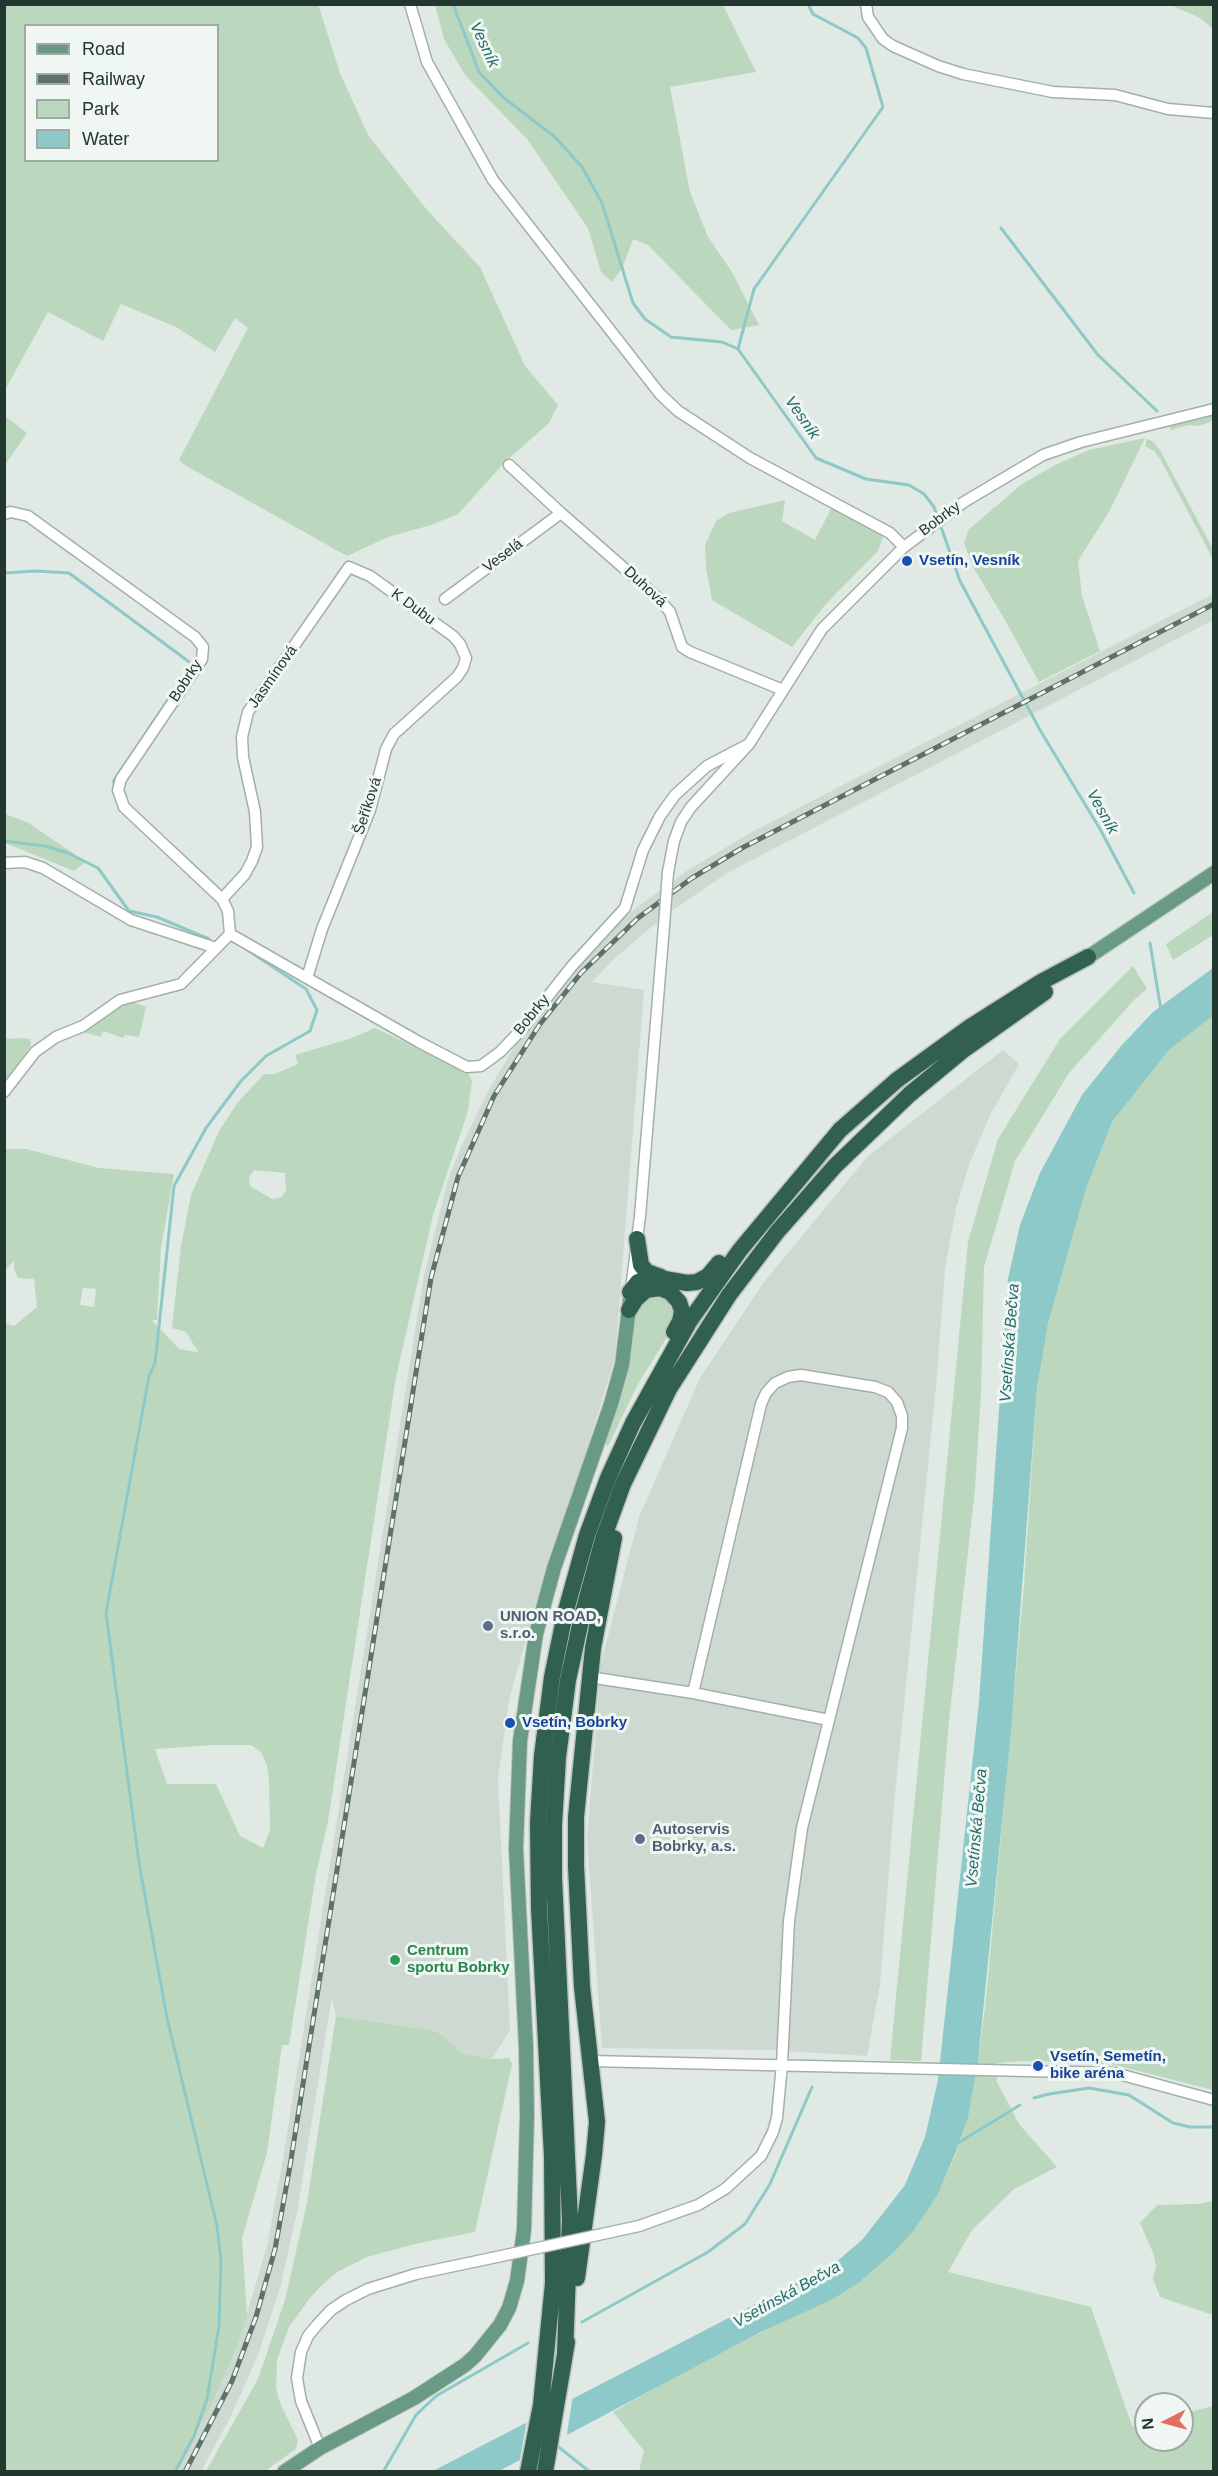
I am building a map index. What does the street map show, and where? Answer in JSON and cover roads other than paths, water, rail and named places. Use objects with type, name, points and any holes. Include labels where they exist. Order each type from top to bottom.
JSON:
[{"type":"highway","points":[[528,2472],[541,2405],[553,2283],[553,2221],[539,1908],[538,1833],[544,1730],[558,1645],[587,1535],[608,1478],[633,1423],[689,1322],[770,1211],[840,1130],[870,1101],[970,1027],[1041,981],[1088,957]]},
{"type":"highway","points":[[565,2353],[570,2220],[554,1878],[554,1825],[561,1732],[574,1649],[603,1539],[623,1484],[669,1389],[736,1286],[777,1232],[835,1166],[910,1094],[962,1051],[1070,973],[1088,957]]},
{"type":"highway","points":[[638,1284],[649,1278],[692,1283],[708,1276],[767,1203],[821,1151]]},
{"type":"highway","points":[[637,1239],[639,1260],[644,1269],[667,1279]]},
{"type":"highway","points":[[633,1423],[650,1372],[681,1316],[679,1302],[674,1295],[660,1288],[638,1284]]},
{"type":"highway","points":[[629,1310],[639,1295],[638,1284]]},
{"type":"highway","points":[[545,2472],[565,2353],[597,2122],[582,1987],[576,1866],[577,1807],[590,1677],[605,1580],[617,1524],[669,1389]]},
{"type":"main road","points":[[1088,957],[1214,873]]},
{"type":"main road","points":[[284,2472],[320,2448],[414,2398],[465,2365],[500,2325],[509,2308],[517,2281],[524,2230],[527,2115],[516,1848],[520,1741],[536,1634],[554,1568],[611,1404],[622,1365],[629,1310]]},
{"type":"street","points":[[410,4],[427,62],[494,180],[660,394],[678,411],[750,458],[890,533],[903,547]]},
{"type":"street","points":[[866,4],[868,17],[883,39],[893,46],[938,66],[963,74],[1053,92],[1115,95],[1168,109],[1214,113]]},
{"type":"street","name":"Bobrky","points":[[638,1284],[637,1239],[668,872],[674,841],[681,822],[701,795],[749,744],[822,629],[903,547],[964,502],[1043,455],[1081,442],[1214,409]]},
{"type":"street","name":"Duhová","points":[[509,465],[658,598],[670,612],[682,647],[783,690]]},
{"type":"street","name":"Bobrky","points":[[4,514],[11,512],[28,516],[195,637],[203,647],[202,659],[121,779],[118,790],[124,807],[222,899]]},
{"type":"street","name":"Veselá","points":[[445,599],[561,513]]},
{"type":"street","name":"Jasmínová","points":[[222,899],[244,874],[257,847],[255,812],[243,756],[242,737],[248,712],[350,567]]},
{"type":"street","name":"K Dubu","points":[[350,567],[370,576],[453,636],[460,644],[466,658]]},
{"type":"street","name":"Šeříková","points":[[308,978],[322,929],[370,810],[386,749],[394,734],[457,677],[466,658]]},
{"type":"street","name":"Bobrky","points":[[230,934],[448,1058],[467,1067],[481,1066],[500,1052],[522,1029],[572,966],[625,908],[643,850],[660,816],[675,795],[708,766],[749,744]]},
{"type":"street","points":[[4,863],[25,862],[43,868],[131,920],[216,948]]},
{"type":"street","points":[[4,1092],[35,1052],[56,1037],[83,1026],[120,1000],[181,984],[230,934],[228,911],[222,899]]},
{"type":"street","points":[[320,2448],[301,2401],[297,2378],[301,2352],[308,2336],[317,2325],[331,2310],[346,2300],[368,2289],[416,2274],[639,2226],[669,2217],[714,2197],[761,2157],[777,2118],[789,1921],[802,1828],[902,1428],[902,1416],[897,1402],[888,1392],[875,1386],[801,1375],[788,1377],[775,1383],[766,1392],[761,1404],[693,1693]]},
{"type":"street","points":[[590,1677],[693,1693],[829,1719]]},
{"type":"street","points":[[590,2061],[1115,2073],[1214,2100]]},
{"type":"water","name":"Vsetínská Bečva","points":[[1213,968],[1213,1016],[1169,1050],[1112,1122],[1086,1189],[1048,1324],[1037,1388],[1011,1732],[978,2062],[968,2118],[938,2194],[914,2230],[894,2252],[858,2283],[833,2299],[761,2332],[499,2471],[431,2472],[835,2263],[862,2240],[905,2185],[925,2137],[938,2080],[979,1702],[1008,1279],[1020,1225],[1040,1173],[1082,1095],[1122,1045],[1153,1012]]},
{"type":"waterway","name":"Vesník","points":[[453,4],[479,72],[504,98],[555,137],[582,167],[602,203],[633,303],[645,319],[671,337],[722,342],[738,349],[816,458],[866,479],[909,485],[924,494],[934,507],[960,581],[1040,730],[1100,829],[1134,893]]},
{"type":"waterway","points":[[738,349],[754,289],[883,107],[866,48],[858,38],[813,14],[808,4]]},
{"type":"waterway","points":[[1001,228],[1098,355],[1157,411]]},
{"type":"waterway","points":[[4,573],[36,571],[69,573],[192,664],[113,782]]},
{"type":"waterway","points":[[4,841],[45,846],[68,853],[98,868],[129,911],[157,917],[209,939]]},
{"type":"waterway","points":[[171,844],[218,888]]},
{"type":"waterway","name":"Vesník","points":[[1150,943],[1161,1010]]},
{"type":"waterway","points":[[175,2472],[194,2436],[207,2399],[219,2326],[221,2262],[217,2226],[167,2018],[139,1863],[106,1613],[149,1376],[155,1363],[174,1186],[206,1128],[241,1081],[266,1056],[310,1031],[317,1010],[306,989],[243,947]]},
{"type":"waterway","points":[[582,2322],[708,2252],[745,2224],[770,2184],[812,2087]]},
{"type":"waterway","points":[[1034,2098],[1089,2088],[1129,2095],[1173,2123],[1190,2127],[1214,2127]]},
{"type":"waterway","points":[[958,2143],[1020,2105]]},
{"type":"waterway","points":[[383,2472],[416,2415],[436,2396],[528,2343]]},
{"type":"waterway","points":[[556,2445],[590,2472]]},
{"type":"railway","points":[[185,2472],[232,2381],[256,2317],[275,2249],[431,1278],[458,1177],[494,1096],[540,1024],[581,973],[638,918],[692,878],[742,848],[1214,604]]},
{"type":"place","name":"Vsetín, Vesník","points":[[907,561]]},
{"type":"place","name":"UNION ROAD, s.r.o.","points":[[488,1626]]},
{"type":"place","name":"Vsetín, Bobrky","points":[[510,1723]]},
{"type":"place","name":"Autoservis Bobrky, a.s.","points":[[640,1839]]},
{"type":"place","name":"Centrum sportu Bobrky","points":[[395,1960]]},
{"type":"place","name":"Vsetín, Semetín, bike aréna","points":[[1038,2066]]}]
